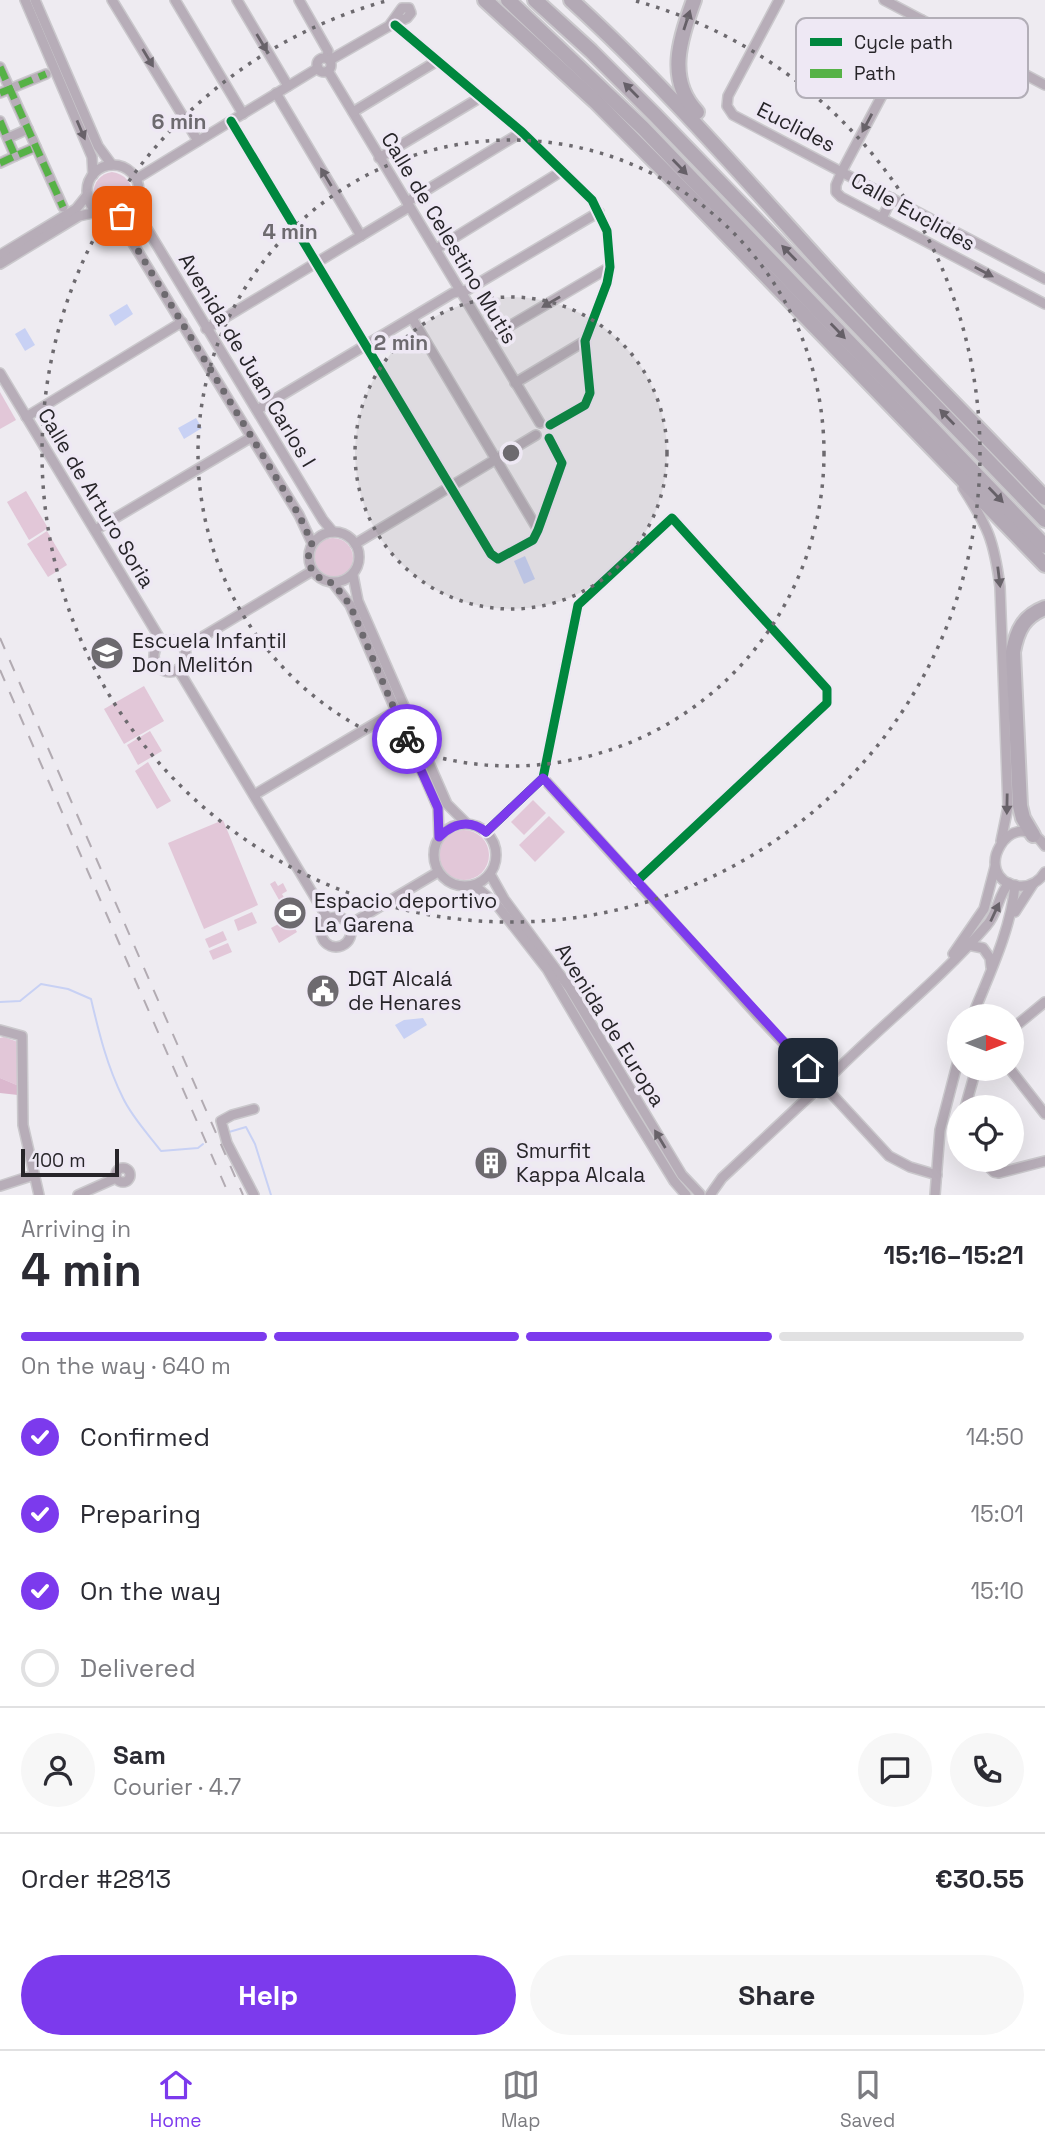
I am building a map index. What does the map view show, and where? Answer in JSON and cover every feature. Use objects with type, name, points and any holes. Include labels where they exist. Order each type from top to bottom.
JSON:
[{"type":"highway","points":[[485,0],[585,92],[688,195],[1045,565]]},
{"type":"highway","points":[[498,0],[604,99],[688,195]]},
{"type":"highway","points":[[508,0],[643,128],[1045,546]]},
{"type":"highway","points":[[535,0],[591,51],[683,144],[1045,520]]},
{"type":"highway","points":[[571,0],[661,87],[889,337],[1045,497]]},
{"type":"highway","points":[[694,0],[679,50],[680,85],[692,107],[737,155],[753,185]]},
{"type":"highway","points":[[1040,839],[1023,818],[1020,806],[1013,652],[1022,624],[1032,613],[1045,608]]},
{"type":"street","points":[[25,0],[92,157],[93,175]]},
{"type":"street","points":[[35,0],[97,143],[112,165]]},
{"type":"street","points":[[112,0],[198,141]]},
{"type":"street","points":[[175,0],[243,114]]},
{"type":"street","points":[[237,0],[288,86]]},
{"type":"street","name":"Euclides","points":[[779,0],[728,96],[727,106],[733,115],[842,171]]},
{"type":"street","points":[[884,0],[918,18]]},
{"type":"street","points":[[300,1],[328,51],[332,64],[328,71],[324,72],[318,68]]},
{"type":"street","points":[[136,179],[318,68],[320,59],[329,59],[392,26],[522,132],[592,200],[607,230],[610,267],[607,283],[585,341],[590,393],[585,405],[536,427],[536,435]]},
{"type":"street","points":[[353,112],[437,61]]},
{"type":"street","points":[[0,67],[4,92],[18,134],[15,156]]},
{"type":"street","name":"Calle de Celestino Mutis","points":[[328,71],[515,383],[545,424]]},
{"type":"street","points":[[4,92],[46,74]]},
{"type":"street","points":[[1028,76],[1045,85]]},
{"type":"street","points":[[276,93],[361,236]]},
{"type":"street","points":[[379,158],[481,97]]},
{"type":"street","points":[[842,171],[881,98]]},
{"type":"street","points":[[0,121],[36,148],[62,207]]},
{"type":"street","points":[[231,121],[450,487],[491,554],[498,559],[533,540],[538,530],[562,463],[548,438]]},
{"type":"street","points":[[206,328],[361,236],[522,132]]},
{"type":"street","points":[[0,163],[36,148]]},
{"type":"street","points":[[0,264],[79,216],[97,212],[114,217],[129,212],[139,193],[136,179],[126,168],[104,166],[93,175],[88,194],[97,212]]},
{"type":"street","name":"Calle Euclides","points":[[1045,279],[842,171],[836,185],[836,192],[841,197],[1045,304]]},
{"type":"street","points":[[436,250],[562,172]]},
{"type":"street","points":[[0,255],[76,209],[88,194]]},
{"type":"street","points":[[882,218],[892,198]]},
{"type":"street","name":"Avenida de Juan Carlos I","points":[[136,203],[143,222],[206,328],[333,532]]},
{"type":"street","points":[[257,411],[453,293],[460,292],[599,212]]},
{"type":"street","name":"Avenida de Juan Carlos I","points":[[114,217],[182,322],[299,515],[312,543]]},
{"type":"street","points":[[489,338],[610,267]]},
{"type":"street","points":[[412,318],[538,530]]},
{"type":"street","points":[[26,416],[182,322]]},
{"type":"street","points":[[515,383],[585,341]]},
{"type":"street","name":"Calle de Arturo Soria","points":[[0,373],[162,642]]},
{"type":"street","points":[[545,424],[553,430],[548,438]]},
{"type":"street","points":[[355,544],[536,435]]},
{"type":"street","points":[[536,435],[539,438],[548,438]]},
{"type":"street","points":[[95,530],[250,438]]},
{"type":"street","points":[[940,973],[984,909],[1008,807],[1002,624],[997,565],[989,530],[953,471]]},
{"type":"street","points":[[486,832],[543,778],[578,605],[672,518],[827,689],[827,703],[637,881]]},
{"type":"street","points":[[353,575],[333,583],[325,582],[312,571],[308,557],[312,543],[325,533],[333,532],[342,533],[355,544],[359,560],[353,575],[358,601],[447,804],[466,823]]},
{"type":"street","points":[[184,648],[312,571]]},
{"type":"street","points":[[333,583],[350,605],[438,808],[439,837],[433,854],[438,872],[454,884],[464,886],[474,885],[490,874],[496,857],[492,839],[486,832],[466,823],[455,825],[439,837]]},
{"type":"street","points":[[172,640],[184,648],[186,658],[178,669],[169,672],[156,664],[155,650],[162,642],[172,640]]},
{"type":"street","points":[[178,669],[328,919]]},
{"type":"street","points":[[254,795],[396,711]]},
{"type":"street","points":[[543,778],[816,1077]]},
{"type":"street","points":[[1001,841],[1016,833],[1040,839]]},
{"type":"street","points":[[995,865],[1003,879],[1012,884]]},
{"type":"street","points":[[349,925],[438,872]]},
{"type":"street","name":"Avenida de Europa","points":[[490,874],[504,899],[569,987],[682,1175],[704,1195]]},
{"type":"street","points":[[828,1079],[989,924],[998,908],[1004,888],[1040,879]]},
{"type":"street","points":[[1004,932],[1020,900],[1040,879]]},
{"type":"street","points":[[977,1004],[992,969],[1014,900],[1012,884]]},
{"type":"street","name":"Avenida de Europa","points":[[474,885],[497,905],[547,969],[674,1181],[686,1195]]},
{"type":"street","points":[[342,918],[349,925],[351,935],[346,944],[336,948],[330,947],[320,936],[321,926],[328,919],[342,918]]},
{"type":"street","points":[[968,945],[984,948],[992,969]]},
{"type":"street","points":[[1024,1019],[1045,1002]]},
{"type":"street","points":[[0,1030],[22,1036],[23,1125],[39,1195]]},
{"type":"street","points":[[822,1075],[828,1079],[831,1084],[828,1090],[821,1093],[815,1091],[812,1083],[816,1077],[822,1075]]},
{"type":"street","points":[[935,1195],[940,1130],[952,1082]]},
{"type":"street","points":[[1020,1082],[1045,1114]]},
{"type":"street","points":[[828,1090],[889,1156],[910,1167],[937,1175]]},
{"type":"street","points":[[704,1195],[815,1091]]},
{"type":"street","points":[[254,1109],[221,1121],[227,1143],[254,1195]]},
{"type":"street","points":[[1024,1167],[1045,1161]]},
{"type":"street","points":[[0,1186],[34,1175]]},
{"type":"street","points":[[78,1195],[116,1178]]},
{"type":"shaded area","points":[[112,172],[127,179],[132,192],[127,205],[113,212],[101,208],[93,194],[98,179]]},
{"type":"shaded area","points":[[0,392],[16,420],[0,429]]},
{"type":"shaded area","points":[[26,491],[48,528],[29,540],[7,502]]},
{"type":"shaded area","points":[[47,531],[67,565],[48,577],[27,544]]},
{"type":"shaded area","points":[[333,538],[347,544],[353,558],[347,572],[333,578],[319,572],[313,558],[319,544]]},
{"type":"shaded area","points":[[144,686],[164,721],[124,744],[104,709]]},
{"type":"shaded area","points":[[150,731],[162,751],[138,765],[127,745]]},
{"type":"shaded area","points":[[148,762],[171,801],[157,809],[135,771]]},
{"type":"shaded area","points":[[533,800],[546,813],[524,835],[511,822]]},
{"type":"shaded area","points":[[549,816],[565,832],[535,862],[519,845]]},
{"type":"shaded area","points":[[223,820],[258,905],[204,929],[168,843]]},
{"type":"shaded area","points":[[464,830],[481,838],[489,855],[481,872],[464,880],[447,872],[439,855],[447,838]]},
{"type":"shaded area","name":"Espacio deportivo La Garena","points":[[275,881],[278,886],[283,883],[287,891],[282,894],[289,906],[295,904],[300,912],[297,914],[300,919],[294,927],[297,932],[279,943],[271,928],[286,920],[280,909],[283,907],[270,884]]},
{"type":"shaded area","points":[[252,912],[257,923],[238,931],[234,920]]},
{"type":"shaded area","points":[[223,931],[227,940],[209,948],[205,939]]},
{"type":"shaded area","points":[[228,943],[232,952],[213,960],[209,951]]},
{"type":"shaded area","points":[[0,1038],[18,1042],[19,1086],[0,1078]]},
{"type":"shaded area","points":[[0,1078],[19,1086],[18,1095],[0,1093]]},
{"type":"water","points":[[127,304],[133,314],[115,326],[109,315]]},
{"type":"water","points":[[25,328],[35,345],[25,351],[15,334]]},
{"type":"water","points":[[196,418],[202,428],[184,439],[178,428]]},
{"type":"water","points":[[525,556],[535,579],[524,584],[514,561]]},
{"type":"water","points":[[423,1018],[427,1025],[404,1039],[395,1025],[404,1020]]},
{"type":"waterway","points":[[0,1002],[20,1001],[41,984],[68,989],[91,999],[112,1074],[140,1125],[161,1151],[198,1148],[203,1144]]},
{"type":"waterway","points":[[229,1132],[246,1127],[255,1144],[271,1195]]},
{"type":"railway","points":[[0,638],[243,1195]]},
{"type":"railway","points":[[0,670],[229,1195]]},
{"type":"marked path","points":[[0,67],[63,207]]},
{"type":"marked path","points":[[0,93],[46,74]]},
{"type":"marked path","points":[[0,121],[15,156],[36,147]]},
{"type":"marked path","points":[[0,163],[15,156]]},
{"type":"cycle path","points":[[395,25],[522,132],[592,200],[607,231],[610,267],[607,283],[585,341],[590,393],[585,405],[550,425]]},
{"type":"cycle path","points":[[231,121],[491,554],[498,559],[533,540],[538,530],[562,463],[549,438]]},
{"type":"cycle path","points":[[486,832],[543,778],[578,605],[672,518],[827,689],[827,703],[637,881]]},
{"type":"way so far","points":[[122,216],[114,217],[128,234],[299,515],[312,543],[308,557],[312,571],[325,582],[333,583],[350,605],[407,739]]},
{"type":"place","name":"Escuela Infantil Don Melitón","points":[[107,653]]},
{"type":"place","name":"Espacio deportivo La Garena","points":[[290,913]]},
{"type":"place","name":"DGT Alcalá de Henares","points":[[323,991]]},
{"type":"place","name":"Smurfit Kappa Alcala","points":[[491,1163]]},
{"type":"route","points":[[407,739],[438,808],[439,837],[447,829],[466,823],[486,832],[543,778],[808,1068]]}]
